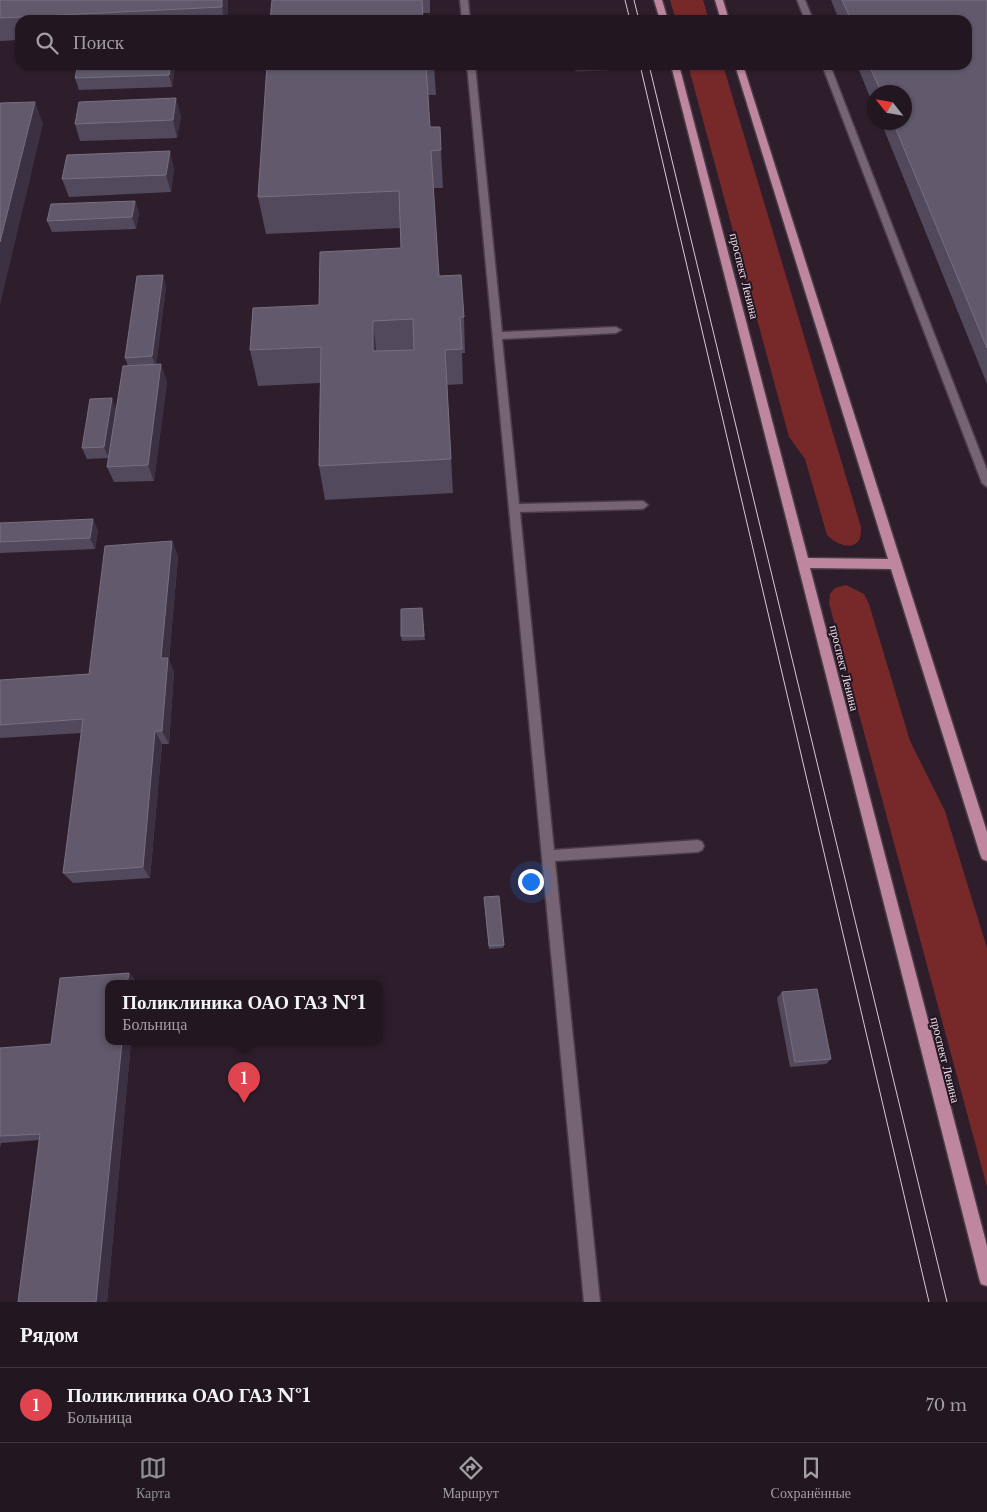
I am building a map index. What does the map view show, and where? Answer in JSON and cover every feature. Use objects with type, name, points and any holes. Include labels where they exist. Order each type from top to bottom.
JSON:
[{"type":"main road","points":[[658,0],[662,15]]},
{"type":"main road","points":[[719,0],[724,15]]},
{"type":"main road","name":"проспект Ленина","points":[[676,70],[987,1278]]},
{"type":"main road","points":[[741,70],[987,854]]},
{"type":"main road","points":[[803,563],[897,564]]},
{"type":"lane","points":[[464,0],[466,15]]},
{"type":"lane","points":[[801,0],[807,15]]},
{"type":"lane","points":[[471,70],[592,1302]]},
{"type":"lane","points":[[828,70],[987,483]]},
{"type":"lane","points":[[497,336],[616,330]]},
{"type":"lane","points":[[514,508],[643,505]]},
{"type":"lane","points":[[548,856],[698,846]]},
{"type":"shaded area","points":[[670,0],[703,0],[708,15],[674,15]]},
{"type":"shaded area","points":[[689,70],[724,70],[861,527],[861,535],[855,544],[850,546],[844,545],[827,535],[805,459],[789,437]]},
{"type":"shaded area","points":[[846,585],[864,594],[869,604],[910,741],[945,811],[987,948],[987,1187],[829,603],[830,594],[835,588]]},
{"type":"building","points":[[0,0],[222,0],[222,7],[61,15],[15,15],[15,17],[0,18]]},
{"type":"building","points":[[272,0],[422,0],[423,15],[270,15]]},
{"type":"building","points":[[842,0],[987,0],[987,348],[896,130],[912,130],[912,85],[878,85],[871,70],[972,70],[972,15],[849,15]]},
{"type":"building","points":[[77,70],[170,70],[169,75],[75,78]]},
{"type":"building","points":[[267,70],[426,70],[430,127],[440,127],[441,150],[431,151],[439,276],[461,275],[464,317],[460,317],[462,349],[445,350],[451,459],[319,466],[321,347],[250,350],[253,308],[319,305],[320,252],[401,248],[399,191],[258,197]],"holes":[[[413,319],[414,350],[373,351],[373,321]]]},
{"type":"building","points":[[176,98],[173,120],[75,124],[79,102]]},
{"type":"building","points":[[35,102],[0,242],[0,103]]},
{"type":"building","points":[[170,151],[166,175],[62,179],[67,155]]},
{"type":"building","points":[[135,201],[132,217],[47,221],[51,204]]},
{"type":"building","points":[[163,275],[152,356],[125,358],[137,276]]},
{"type":"building","points":[[161,364],[148,465],[107,467],[123,366]]},
{"type":"building","points":[[112,398],[104,447],[82,448],[90,399]]},
{"type":"building","points":[[93,519],[90,538],[0,542],[0,523]]},
{"type":"building","points":[[172,541],[161,658],[168,658],[162,731],[155,731],[143,867],[63,873],[83,719],[0,725],[0,680],[89,674],[105,546]]},
{"type":"building","points":[[422,608],[424,636],[401,636],[401,609]]},
{"type":"building","points":[[499,896],[504,945],[489,946],[484,897]]},
{"type":"building","points":[[129,973],[128,980],[105,980],[105,1045],[122,1045],[96,1302],[18,1302],[40,1134],[0,1136],[0,1048],[51,1044],[60,978]]},
{"type":"building","points":[[817,989],[831,1059],[795,1062],[782,992]]},
{"type":"tram line","points":[[625,0],[629,15]]},
{"type":"tram line","points":[[634,0],[638,15]]},
{"type":"tram line","points":[[641,70],[929,1302]]},
{"type":"tram line","points":[[650,70],[947,1302]]},
{"type":"place","name":"Поликлиника ОАО ГАЗ №1","points":[[244,1103]]}]
